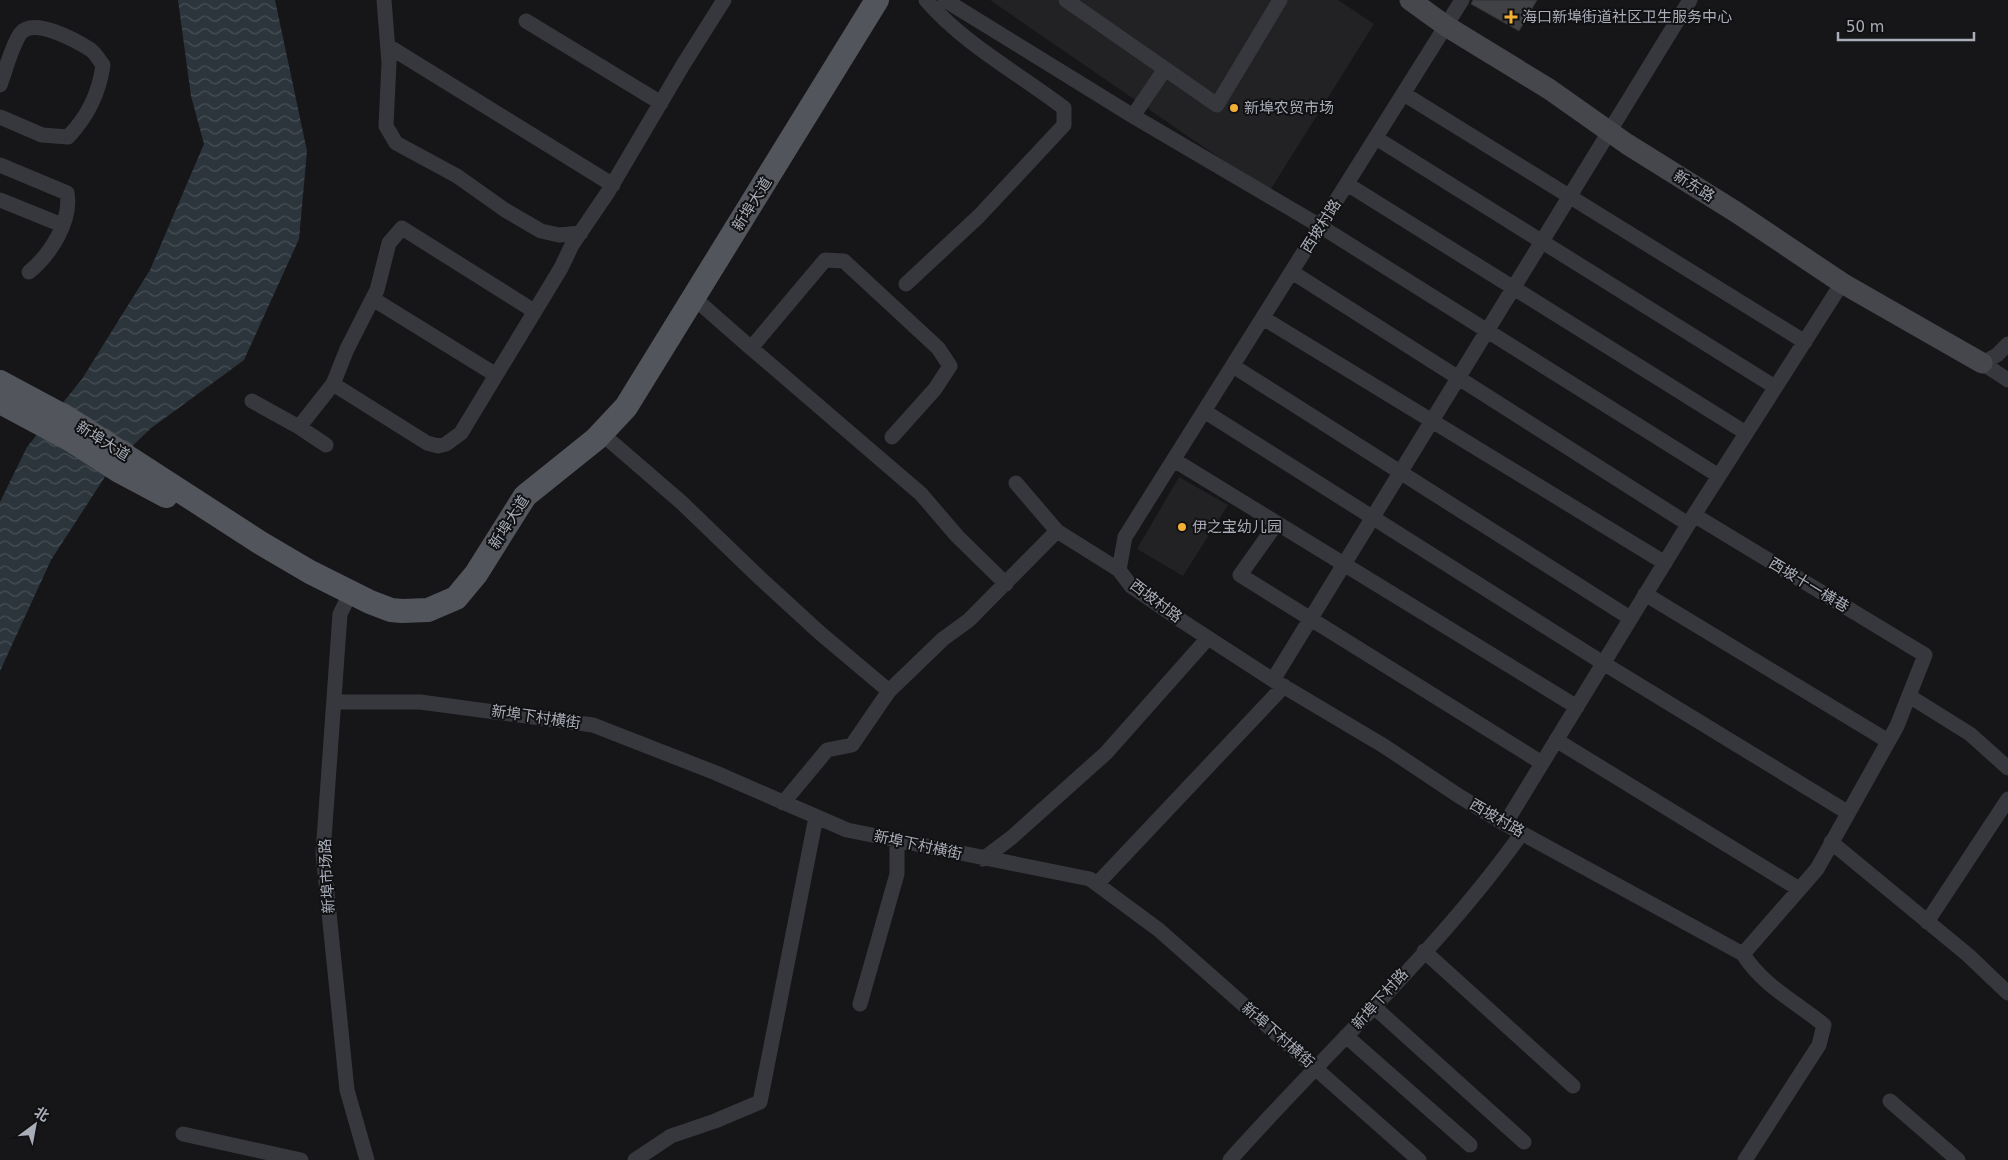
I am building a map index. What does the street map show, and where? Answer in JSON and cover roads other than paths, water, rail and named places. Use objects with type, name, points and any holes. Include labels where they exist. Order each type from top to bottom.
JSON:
[{"type":"main road","name":"新埠大道","points":[[0,382],[37,412],[162,489],[197,502],[259,542],[351,592],[391,610],[428,610],[447,604],[463,591],[476,574],[525,496],[601,433],[626,407],[877,0]]},
{"type":"main road","name":"新埠大道","points":[[0,402],[37,412]]},
{"type":"street","points":[[384,0],[389,63],[386,126],[396,143],[457,176],[505,210],[541,232],[559,235],[580,233]]},
{"type":"street","points":[[333,384],[411,434],[438,446],[454,440],[496,375],[580,233],[612,185],[724,0]]},
{"type":"street","points":[[906,284],[979,216],[1064,125],[1064,108],[1031,82],[981,49],[926,0]]},
{"type":"street","points":[[945,0],[1133,116],[1320,226],[1719,476]]},
{"type":"street","points":[[1066,0],[1217,105],[1280,0]]},
{"type":"street","name":"新东路","points":[[1410,0],[1446,26],[1550,89],[1610,132],[1842,283],[1982,363]]},
{"type":"street","name":"西坡村路","points":[[1462,0],[1125,537],[1119,570],[1131,586],[1208,638],[1278,683],[1384,746],[1505,824],[1743,954]]},
{"type":"street","points":[[1097,884],[1278,683],[1310,619],[1690,0]]},
{"type":"street","points":[[526,22],[661,103]]},
{"type":"street","points":[[0,85],[21,33],[31,27],[44,28],[77,42],[92,52],[103,65],[95,100],[80,124],[68,137],[42,135],[0,118]]},
{"type":"street","points":[[388,46],[612,185]]},
{"type":"street","points":[[1133,116],[1165,69]]},
{"type":"street","points":[[1404,94],[1805,342]]},
{"type":"street","points":[[1376,138],[1776,388]]},
{"type":"street","points":[[0,165],[67,193],[69,205],[62,225],[47,252],[29,272]]},
{"type":"street","points":[[1347,184],[1746,433]]},
{"type":"street","points":[[0,200],[62,225]]},
{"type":"street","points":[[299,427],[333,384],[347,349],[373,299],[389,243],[402,228],[534,311]]},
{"type":"street","points":[[751,348],[825,260],[844,261],[938,348],[950,366],[935,389],[892,437]]},
{"type":"street","name":"西坡十一横巷","points":[[1292,272],[1458,378],[1691,519],[1925,655],[1909,696]]},
{"type":"street","points":[[1505,824],[1691,519],[1842,283]]},
{"type":"street","points":[[694,298],[920,494],[957,536],[1006,584]]},
{"type":"street","points":[[373,299],[496,375]]},
{"type":"street","points":[[1263,318],[1665,563]]},
{"type":"street","points":[[2008,344],[1997,355],[1982,363],[2008,380]]},
{"type":"street","points":[[1233,366],[1630,618]]},
{"type":"street","points":[[252,401],[299,427],[326,445]]},
{"type":"street","points":[[1204,411],[1603,663],[1847,812]]},
{"type":"street","points":[[601,433],[681,502],[820,633],[889,690]]},
{"type":"street","points":[[1174,460],[1577,707]]},
{"type":"street","points":[[1016,483],[1057,531],[1119,570]]},
{"type":"street","points":[[1277,523],[1240,575],[1542,763]]},
{"type":"street","points":[[784,803],[827,750],[852,745],[889,690],[942,639],[969,620],[1057,531]]},
{"type":"street","name":"新埠市场路","points":[[351,592],[340,614],[323,853],[347,1090],[367,1160]]},
{"type":"street","points":[[1646,594],[1888,741]]},
{"type":"street","points":[[983,859],[1011,838],[1106,753],[1208,638]]},
{"type":"street","points":[[1745,1160],[1819,1045],[1824,1025],[1780,994],[1753,970],[1743,954],[1817,869],[1847,812],[1897,726],[1909,696],[1970,734],[2008,768]]},
{"type":"street","name":"新埠下村横街","points":[[334,702],[420,702],[593,725],[847,830],[983,859],[1090,879],[1159,930],[1419,1160]]},
{"type":"street","points":[[1556,740],[1800,889]]},
{"type":"street","points":[[1927,922],[2008,799]]},
{"type":"street","points":[[635,1160],[671,1136],[715,1121],[760,1102],[816,817]]},
{"type":"street","name":"新埠下村路","points":[[1230,1160],[1424,951],[1493,873],[1522,833]]},
{"type":"street","points":[[860,1004],[897,874],[897,841]]},
{"type":"street","points":[[1831,842],[2008,992]]},
{"type":"street","points":[[1424,951],[1573,1086]]},
{"type":"street","points":[[1373,1006],[1524,1142]]},
{"type":"street","points":[[1346,1036],[1470,1145]]},
{"type":"street","points":[[1890,1101],[1958,1160]]},
{"type":"street","points":[[183,1134],[302,1160]]},
{"type":"water","points":[[178,0],[275,0],[307,151],[299,239],[244,360],[150,429],[112,466],[51,560],[0,671],[0,502],[27,447],[82,379],[150,270],[204,144],[191,96]]},
{"type":"place","name":"海口新埠街道社区卫生服务中心","points":[[1511,17]]},
{"type":"place","name":"新埠农贸市场","points":[[1234,108]]},
{"type":"place","name":"伊之宝幼儿园","points":[[1182,527]]}]
